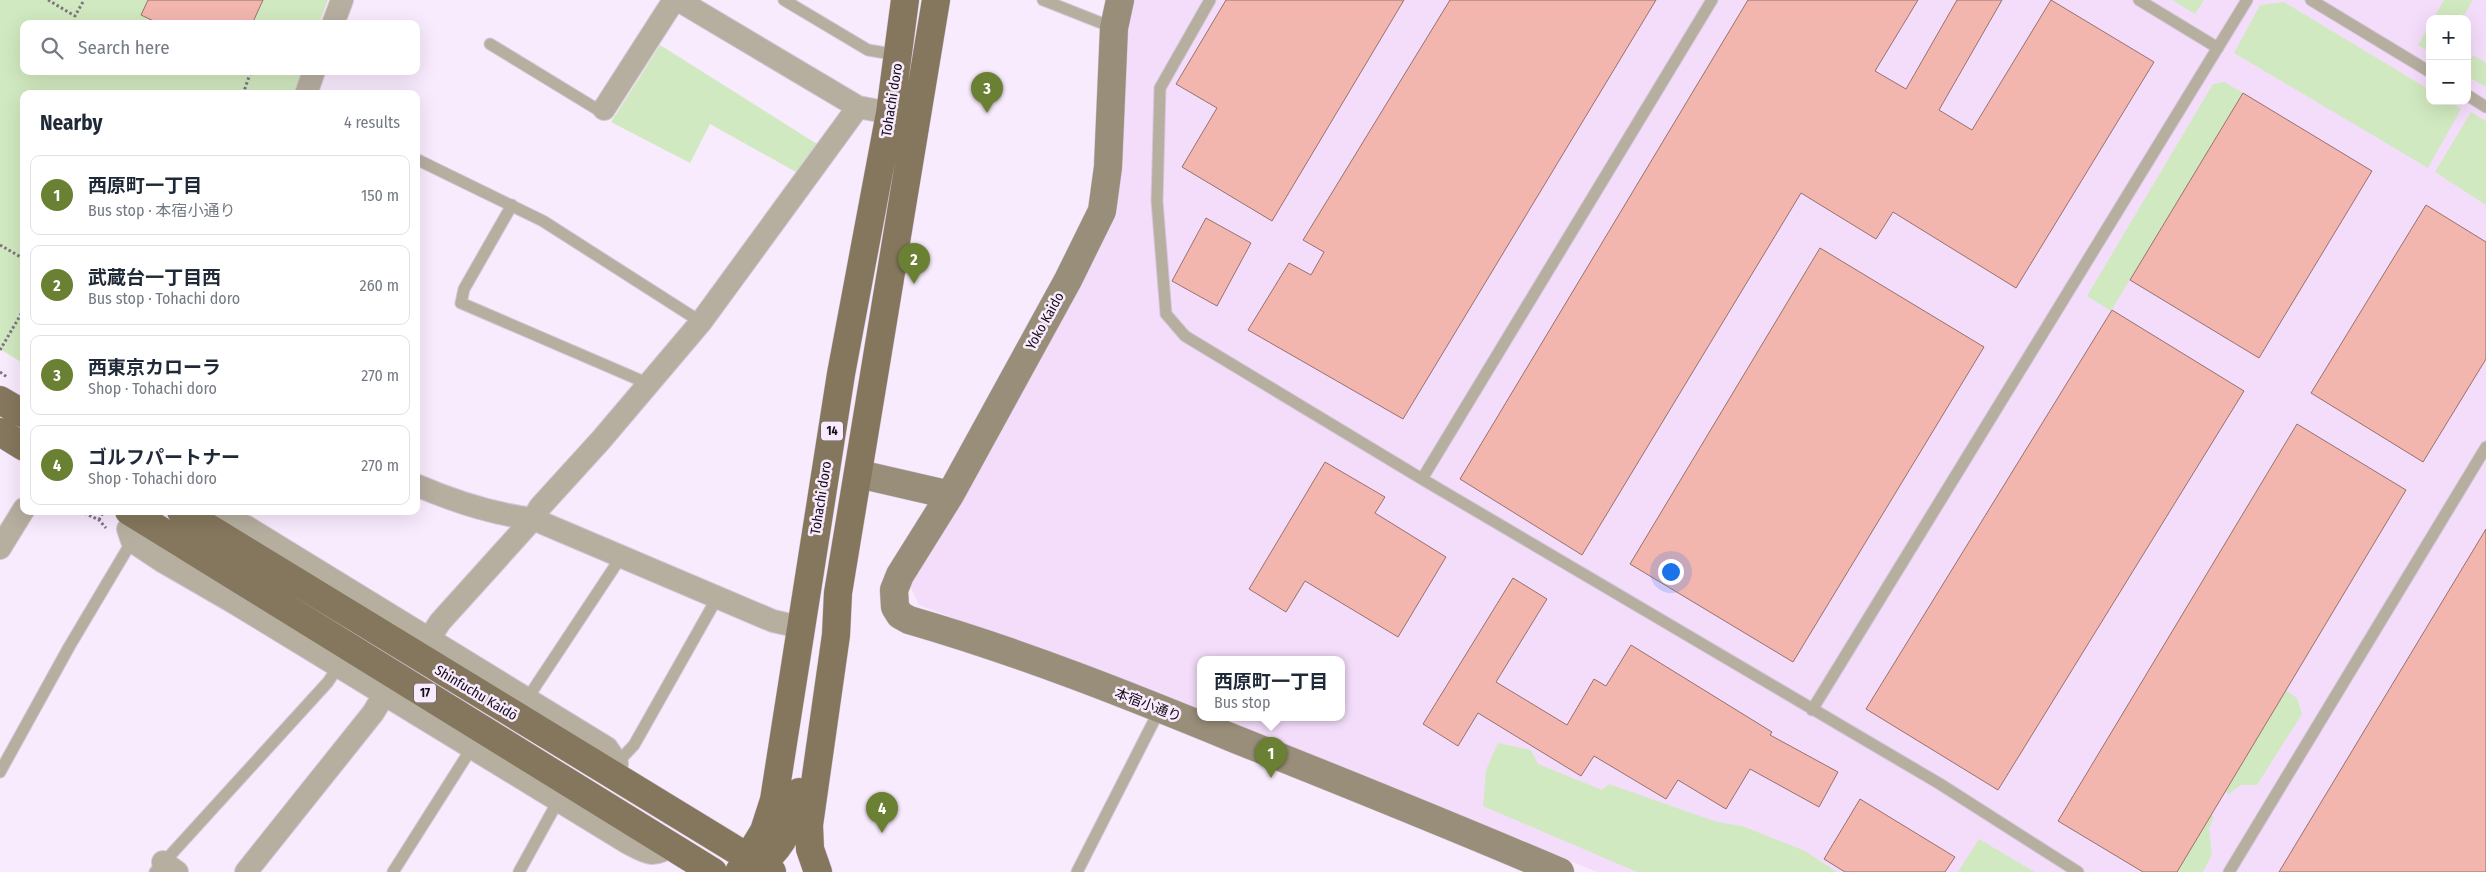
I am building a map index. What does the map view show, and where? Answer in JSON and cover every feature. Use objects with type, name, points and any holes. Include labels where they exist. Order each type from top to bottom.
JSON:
[{"type":"main road","name":"Tohachi doro","points":[[754,868],[773,807],[841,374],[890,113],[906,0]]},
{"type":"main road","name":"Tohachi doro","points":[[818,872],[810,850],[809,825],[836,635],[838,593],[936,0]]},
{"type":"main road","points":[[0,400],[20,412]]},
{"type":"main road","points":[[0,432],[20,444]]},
{"type":"main road","name":"Shinfuchu Kaidō","points":[[188,515],[616,770],[754,868]]},
{"type":"main road","name":"Shinfuchu Kaidō","points":[[134,520],[713,872]]},
{"type":"main road","name":"Tohachi doro","points":[[754,868],[775,851],[787,834],[798,804],[823,633],[838,593]]},
{"type":"street","points":[[334,20],[342,0]]},
{"type":"street","points":[[604,109],[674,0]]},
{"type":"street","points":[[678,0],[858,107],[890,113]]},
{"type":"street","name":"Yoko Kaido","points":[[900,616],[895,607],[894,590],[900,575],[950,495],[1068,280],[1102,211],[1108,167],[1114,28],[1120,0]]},
{"type":"street","points":[[307,90],[313,75]]},
{"type":"street","points":[[429,639],[440,622],[533,519],[540,507],[701,322],[858,107]]},
{"type":"street","points":[[859,474],[950,495]]},
{"type":"street","points":[[420,487],[447,498],[517,517],[533,519],[773,621],[800,627]]},
{"type":"street","points":[[0,548],[20,515]]},
{"type":"street","points":[[207,527],[216,518],[232,519],[607,748],[616,770]]},
{"type":"street","points":[[134,520],[162,561],[178,568],[470,749],[648,854],[662,852],[670,845]]},
{"type":"street","name":"本宿小通り","points":[[900,616],[985,643],[1160,708],[1560,872]]},
{"type":"street","points":[[246,872],[373,713],[384,695]]},
{"type":"lane","points":[[784,0],[868,50],[899,56]]},
{"type":"lane","points":[[1043,0],[1114,28]]},
{"type":"lane","points":[[1210,0],[1160,88],[1157,201],[1166,314],[1185,336],[1422,480],[1940,784],[2078,872]]},
{"type":"lane","points":[[1422,480],[1712,0]]},
{"type":"lane","points":[[2139,0],[2218,48]]},
{"type":"lane","points":[[1812,710],[2247,0]]},
{"type":"lane","points":[[2311,0],[2426,70]]},
{"type":"lane","points":[[490,44],[600,111],[604,109]]},
{"type":"lane","points":[[2471,97],[2486,106]]},
{"type":"lane","points":[[420,161],[512,205],[542,222],[701,322]]},
{"type":"lane","points":[[512,205],[464,290],[461,303],[649,384]]},
{"type":"lane","points":[[2229,872],[2486,447]]},
{"type":"lane","points":[[0,772],[69,646],[134,520]]},
{"type":"lane","points":[[527,699],[621,556]]},
{"type":"lane","points":[[616,770],[634,744],[717,598]]},
{"type":"lane","points":[[165,869],[328,682],[338,667]]},
{"type":"lane","points":[[1077,872],[1160,708]]},
{"type":"lane","points":[[393,872],[470,749]]},
{"type":"lane","points":[[518,872],[558,800]]},
{"type":"path","points":[[48,0],[76,16],[84,0]]},
{"type":"path","points":[[244,90],[250,75]]},
{"type":"path","points":[[0,247],[20,257]]},
{"type":"path","points":[[0,350],[20,316]]},
{"type":"path","points":[[99,520],[102,515]]},
{"type":"shaded area","points":[[1128,0],[2486,0],[2486,872],[1597,872],[1312,755],[1222,721],[1345,721],[1345,656],[1197,656],[1197,711],[919,605],[907,580],[1117,215],[1123,33]]},
{"type":"green space","points":[[0,0],[328,0],[320,20],[20,20],[20,75],[301,75],[295,90],[20,90],[20,362],[0,349]]},
{"type":"green space","points":[[2172,0],[2204,0],[2195,14]]},
{"type":"green space","points":[[2444,0],[2473,0],[2464,15],[2435,15]]},
{"type":"green space","points":[[2284,2],[2426,88],[2426,105],[2455,105],[2461,109],[2428,168],[2234,53],[2260,5]]},
{"type":"green space","points":[[2426,31],[2426,50],[2418,45]]},
{"type":"green space","points":[[660,45],[817,144],[796,172],[710,124],[690,163],[611,122]]},
{"type":"green space","points":[[2473,55],[2486,63],[2486,87],[2471,78],[2471,58]]},
{"type":"green space","points":[[2224,82],[2243,93],[2111,311],[2087,296],[2213,84]]},
{"type":"green space","points":[[2471,112],[2486,121],[2486,205],[2435,172]]},
{"type":"green space","points":[[2284,689],[2297,698],[2302,714],[2257,785],[2241,785],[2229,794],[2225,792]]},
{"type":"green space","points":[[1498,743],[1531,750],[1538,764],[1602,790],[1609,784],[1717,822],[1742,826],[1805,851],[1837,872],[1637,872],[1483,806],[1486,770]]},
{"type":"green space","points":[[2211,815],[2214,817],[2209,828],[2212,854],[2203,872],[2177,872]]},
{"type":"green space","points":[[1979,839],[2035,872],[1958,872]]},
{"type":"building","points":[[148,0],[263,0],[254,20],[152,20],[141,15]]},
{"type":"building","points":[[1226,0],[1404,0],[1272,221],[1182,167],[1217,108],[1176,84]]},
{"type":"building","points":[[1450,0],[1656,0],[1403,419],[1248,330],[1289,263],[1311,275],[1324,252],[1303,240]]},
{"type":"building","points":[[1748,0],[1918,0],[1875,71],[1906,89],[1957,0],[2002,0],[1939,110],[1972,130],[2051,0],[2154,62],[2016,288],[1893,212],[1876,239],[1801,193],[1582,555],[1460,479]]},
{"type":"building","points":[[2243,93],[2372,171],[2259,358],[2130,280]]},
{"type":"building","points":[[2426,205],[2486,242],[2486,359],[2423,462],[2311,393]]},
{"type":"building","points":[[1206,218],[1251,243],[1217,306],[1172,281]]},
{"type":"building","points":[[1820,248],[1984,347],[1793,662],[1630,564]]},
{"type":"building","points":[[2112,310],[2244,391],[1998,790],[1866,709]]},
{"type":"building","points":[[2297,424],[2406,490],[2177,872],[2143,872],[2058,821]]},
{"type":"building","points":[[1325,462],[1385,497],[1375,513],[1446,557],[1398,637],[1305,581],[1286,612],[1249,589]]},
{"type":"building","points":[[2486,529],[2486,872],[2279,872]]},
{"type":"building","points":[[1513,578],[1547,599],[1496,682],[1567,725],[1594,679],[1606,686],[1631,645],[1772,732],[1770,735],[1838,772],[1819,807],[1750,769],[1726,809],[1678,780],[1666,799],[1594,756],[1581,776],[1478,713],[1458,746],[1423,724]]},
{"type":"building","points":[[1860,799],[1955,857],[1945,872],[1845,872],[1824,859]]},
{"type":"place","name":"西東京カローラ","points":[[987,113]]},
{"type":"place","name":"武蔵台一丁目西","points":[[914,284]]},
{"type":"place","name":"西原町一丁目","points":[[1271,778]]},
{"type":"place","name":"ゴルフパートナー","points":[[882,833]]}]
